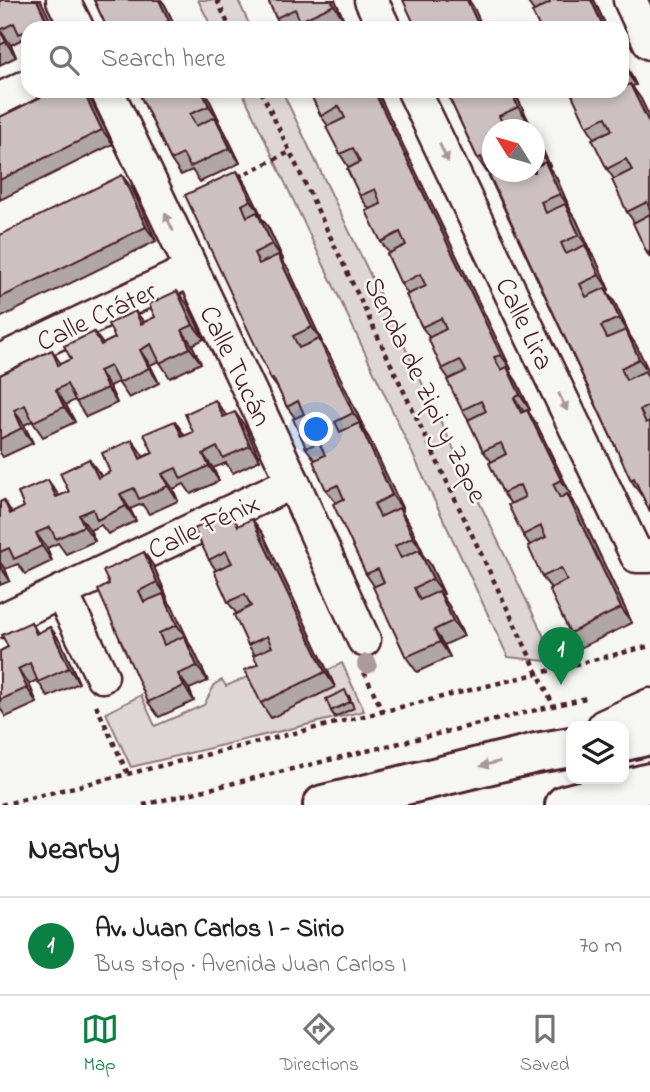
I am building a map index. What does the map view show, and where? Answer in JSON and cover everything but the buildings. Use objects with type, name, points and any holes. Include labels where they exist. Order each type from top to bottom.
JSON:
[{"type":"main road","points":[[629,740],[650,734]]},
{"type":"main road","points":[[323,805],[566,746]]},
{"type":"main road","points":[[576,802],[650,783]]},
{"type":"street","points":[[63,0],[74,21]]},
{"type":"street","points":[[370,0],[380,21]]},
{"type":"street","points":[[629,0],[650,43]]},
{"type":"street","points":[[0,99],[21,89]]},
{"type":"street","name":"Calle Tucán","points":[[110,98],[293,482],[364,640]]},
{"type":"street","name":"Calle Lira","points":[[417,98],[644,556]]},
{"type":"street","name":"Calle Cráter","points":[[0,361],[191,270]]},
{"type":"street","name":"Calle Fénix","points":[[0,621],[293,482]]},
{"type":"street","points":[[61,592],[102,676]]},
{"type":"street","points":[[615,721],[650,705]]},
{"type":"street","points":[[576,802],[650,791]]},
{"type":"path","points":[[217,0],[227,21]]},
{"type":"path","name":"Senda de Zipi y Zape","points":[[264,98],[554,705]]},
{"type":"path","points":[[227,182],[290,152]]},
{"type":"path","points":[[364,640],[357,657],[383,712]]},
{"type":"path","points":[[2,805],[650,646]]},
{"type":"path","points":[[102,676],[86,684],[128,774]]},
{"type":"path","points":[[142,805],[594,696]]},
{"type":"shaded area","points":[[198,0],[238,0],[248,21],[208,21]]},
{"type":"shaded area","points":[[245,98],[285,98],[556,662],[508,657]]},
{"type":"shaded area","points":[[342,663],[364,711],[131,767],[106,713],[141,695],[155,726],[204,705],[215,684],[222,680],[226,686],[264,670],[335,687],[328,670]]},
{"type":"place","name":"Av. Juan Carlos I - Sirio","points":[[561,685]]}]
